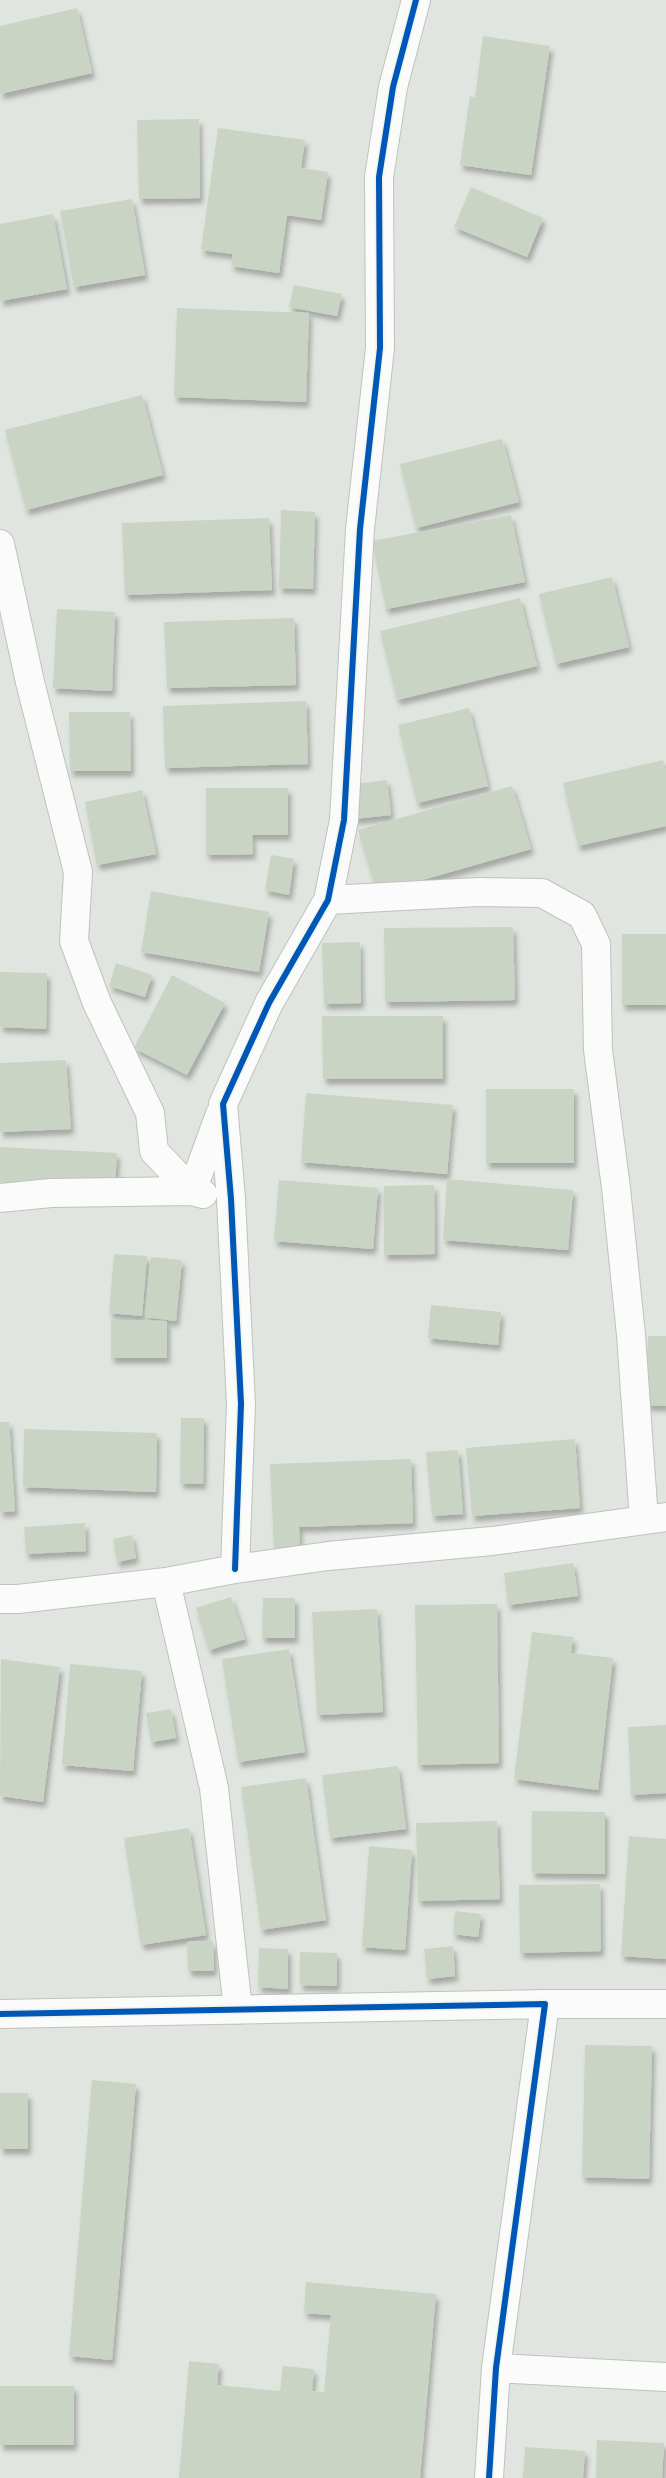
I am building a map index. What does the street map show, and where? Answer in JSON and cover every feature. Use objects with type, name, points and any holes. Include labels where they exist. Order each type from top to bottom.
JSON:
[{"type":"street","points":[[192,1192],[223,1104],[269,1003],[328,900],[344,820],[360,529],[380,348],[379,177],[393,88],[416,0]]},
{"type":"street","points":[[0,544],[30,682],[78,872],[74,941],[97,1003],[150,1113],[154,1151],[192,1192]]},
{"type":"street","points":[[0,1599],[18,1599],[166,1582],[236,1569],[328,1556],[492,1541],[655,1519],[631,1335],[616,1188],[598,1050],[596,944],[582,915],[542,893],[479,892],[328,900]]},
{"type":"street","points":[[223,1104],[231,1199],[241,1404],[236,1569]]},
{"type":"street","points":[[0,1198],[51,1193],[192,1192],[231,1199]]},
{"type":"street","points":[[166,1582],[214,1788],[238,2010]]},
{"type":"street","points":[[489,2478],[496,2368],[545,2004]]},
{"type":"street","points":[[0,2014],[545,2004],[666,2004]]},
{"type":"street","points":[[496,2368],[666,2377]]},
{"type":"building","points":[[77,8],[92,73],[0,94],[0,26]]},
{"type":"building","points":[[483,36],[550,46],[531,175],[460,165],[470,96],[475,97]]},
{"type":"building","points":[[199,119],[200,198],[139,199],[137,120]]},
{"type":"building","points":[[218,128],[305,140],[301,168],[328,172],[321,220],[287,215],[279,273],[231,266],[233,254],[201,250]]},
{"type":"building","points":[[471,187],[543,218],[527,257],[454,227]]},
{"type":"building","points":[[132,199],[145,275],[74,287],[60,211]]},
{"type":"building","points":[[53,214],[67,289],[0,301],[0,224]]},
{"type":"building","points":[[294,285],[342,294],[337,316],[289,307]]},
{"type":"building","points":[[177,308],[309,313],[306,402],[174,397]]},
{"type":"building","points":[[142,395],[163,475],[26,510],[5,430]]},
{"type":"building","points":[[502,439],[519,502],[416,528],[400,464]]},
{"type":"building","points":[[281,510],[315,512],[313,589],[279,588]]},
{"type":"building","points":[[511,515],[525,582],[386,609],[372,541]]},
{"type":"building","points":[[269,518],[272,590],[125,595],[122,523]]},
{"type":"building","points":[[612,577],[629,647],[556,664],[539,594]]},
{"type":"building","points":[[520,598],[537,666],[397,700],[380,631]]},
{"type":"building","points":[[57,609],[115,612],[112,691],[53,688]]},
{"type":"building","points":[[294,618],[296,685],[167,688],[164,622]]},
{"type":"building","points":[[306,701],[308,764],[165,768],[163,706]]},
{"type":"building","points":[[469,708],[488,786],[417,803],[398,725]]},
{"type":"building","points":[[69,712],[130,712],[131,771],[70,771]]},
{"type":"building","points":[[663,760],[666,772],[666,826],[578,846],[563,783]]},
{"type":"building","points":[[387,780],[391,815],[353,819],[349,785]]},
{"type":"building","points":[[512,786],[531,849],[377,893],[358,830]]},
{"type":"building","points":[[206,788],[288,788],[288,835],[252,835],[253,854],[206,855]]},
{"type":"building","points":[[142,790],[156,854],[97,865],[85,802]]},
{"type":"building","points":[[271,855],[294,859],[289,895],[265,890]]},
{"type":"building","points":[[151,891],[269,912],[259,972],[141,952]]},
{"type":"building","points":[[513,927],[515,1000],[385,1002],[384,928]]},
{"type":"building","points":[[622,934],[666,934],[666,1005],[622,1005]]},
{"type":"building","points":[[360,942],[361,1003],[324,1004],[322,943]]},
{"type":"building","points":[[116,963],[152,975],[145,997],[109,986]]},
{"type":"building","points":[[0,972],[47,973],[46,1029],[0,1027]]},
{"type":"building","points":[[172,975],[225,1003],[187,1075],[134,1048]]},
{"type":"building","points":[[322,1016],[443,1016],[443,1079],[323,1079]]},
{"type":"building","points":[[66,1060],[71,1129],[0,1132],[0,1063]]},
{"type":"building","points":[[486,1089],[574,1089],[574,1163],[486,1163]]},
{"type":"building","points":[[306,1093],[453,1105],[447,1174],[301,1162]]},
{"type":"building","points":[[0,1147],[117,1153],[115,1187],[0,1182]]},
{"type":"building","points":[[447,1179],[573,1190],[568,1250],[443,1240]]},
{"type":"building","points":[[279,1180],[378,1188],[373,1249],[274,1241]]},
{"type":"building","points":[[434,1185],[435,1254],[384,1255],[384,1186]]},
{"type":"building","points":[[114,1254],[147,1256],[142,1316],[109,1313]]},
{"type":"building","points":[[151,1257],[182,1260],[176,1321],[145,1317]]},
{"type":"building","points":[[431,1305],[501,1312],[498,1345],[428,1338]]},
{"type":"building","points":[[111,1320],[167,1321],[167,1358],[111,1358]]},
{"type":"building","points":[[648,1336],[666,1336],[666,1406],[645,1405]]},
{"type":"building","points":[[181,1418],[204,1418],[203,1484],[180,1483]]},
{"type":"building","points":[[0,1422],[9,1422],[15,1511],[0,1512]]},
{"type":"building","points":[[24,1429],[157,1433],[156,1492],[23,1487]]},
{"type":"building","points":[[575,1439],[580,1508],[472,1516],[466,1448]]},
{"type":"building","points":[[458,1450],[463,1514],[432,1516],[426,1452]]},
{"type":"building","points":[[411,1459],[413,1523],[299,1527],[300,1549],[274,1550],[270,1464]]},
{"type":"building","points":[[85,1523],[86,1551],[26,1554],[24,1527]]},
{"type":"building","points":[[132,1535],[136,1558],[117,1562],[113,1539]]},
{"type":"building","points":[[573,1563],[578,1596],[508,1605],[504,1573]]},
{"type":"building","points":[[231,1597],[245,1639],[209,1650],[196,1608]]},
{"type":"building","points":[[263,1598],[295,1598],[295,1638],[262,1638]]},
{"type":"building","points":[[497,1604],[499,1763],[418,1765],[415,1605]]},
{"type":"building","points":[[377,1609],[383,1712],[317,1715],[312,1612]]},
{"type":"building","points":[[532,1632],[573,1637],[571,1653],[613,1658],[598,1790],[514,1779]]},
{"type":"building","points":[[289,1649],[305,1752],[238,1762],[222,1659]]},
{"type":"building","points":[[1,1659],[60,1667],[43,1802],[0,1796]]},
{"type":"building","points":[[70,1664],[142,1671],[133,1771],[62,1765]]},
{"type":"building","points":[[171,1709],[176,1738],[151,1742],[146,1713]]},
{"type":"building","points":[[666,1725],[666,1793],[631,1795],[628,1727]]},
{"type":"building","points":[[398,1766],[406,1829],[330,1838],[322,1775]]},
{"type":"building","points":[[306,1778],[326,1920],[261,1930],[241,1787]]},
{"type":"building","points":[[532,1811],[605,1812],[605,1874],[532,1873]]},
{"type":"building","points":[[497,1821],[500,1899],[418,1901],[416,1823]]},
{"type":"building","points":[[189,1828],[206,1935],[141,1945],[124,1838]]},
{"type":"building","points":[[629,1836],[666,1839],[666,1959],[621,1956]]},
{"type":"building","points":[[369,1846],[412,1850],[405,1950],[362,1947]]},
{"type":"building","points":[[600,1884],[601,1951],[520,1953],[519,1885]]},
{"type":"building","points":[[455,1911],[481,1914],[478,1937],[453,1934]]},
{"type":"building","points":[[213,1941],[214,1971],[188,1971],[187,1942]]},
{"type":"building","points":[[453,1946],[455,1976],[427,1979],[424,1949]]},
{"type":"building","points":[[259,1948],[288,1949],[288,1989],[258,1987]]},
{"type":"building","points":[[300,1952],[337,1953],[337,1986],[300,1985]]},
{"type":"building","points":[[585,2045],[652,2046],[649,2179],[582,2177]]},
{"type":"building","points":[[92,2080],[136,2084],[112,2360],[69,2356]]},
{"type":"building","points":[[0,2093],[28,2093],[28,2149],[0,2149]]},
{"type":"building","points":[[306,2282],[436,2294],[420,2478],[179,2478],[189,2361],[219,2364],[217,2385],[280,2391],[283,2366],[314,2369],[312,2391],[324,2392],[331,2315],[304,2313]]},
{"type":"building","points":[[0,2386],[74,2386],[74,2445],[0,2445]]},
{"type":"building","points":[[597,2440],[664,2443],[662,2478],[596,2478]]},
{"type":"building","points":[[525,2447],[585,2451],[583,2478],[523,2478]]},
{"type":"cycle path","points":[[235,1569],[241,1404],[231,1199],[223,1104],[269,1003],[328,900],[344,820],[360,529],[380,348],[379,177],[393,87],[416,0]]},
{"type":"cycle path","points":[[0,2014],[545,2004],[496,2368],[489,2478]]}]
